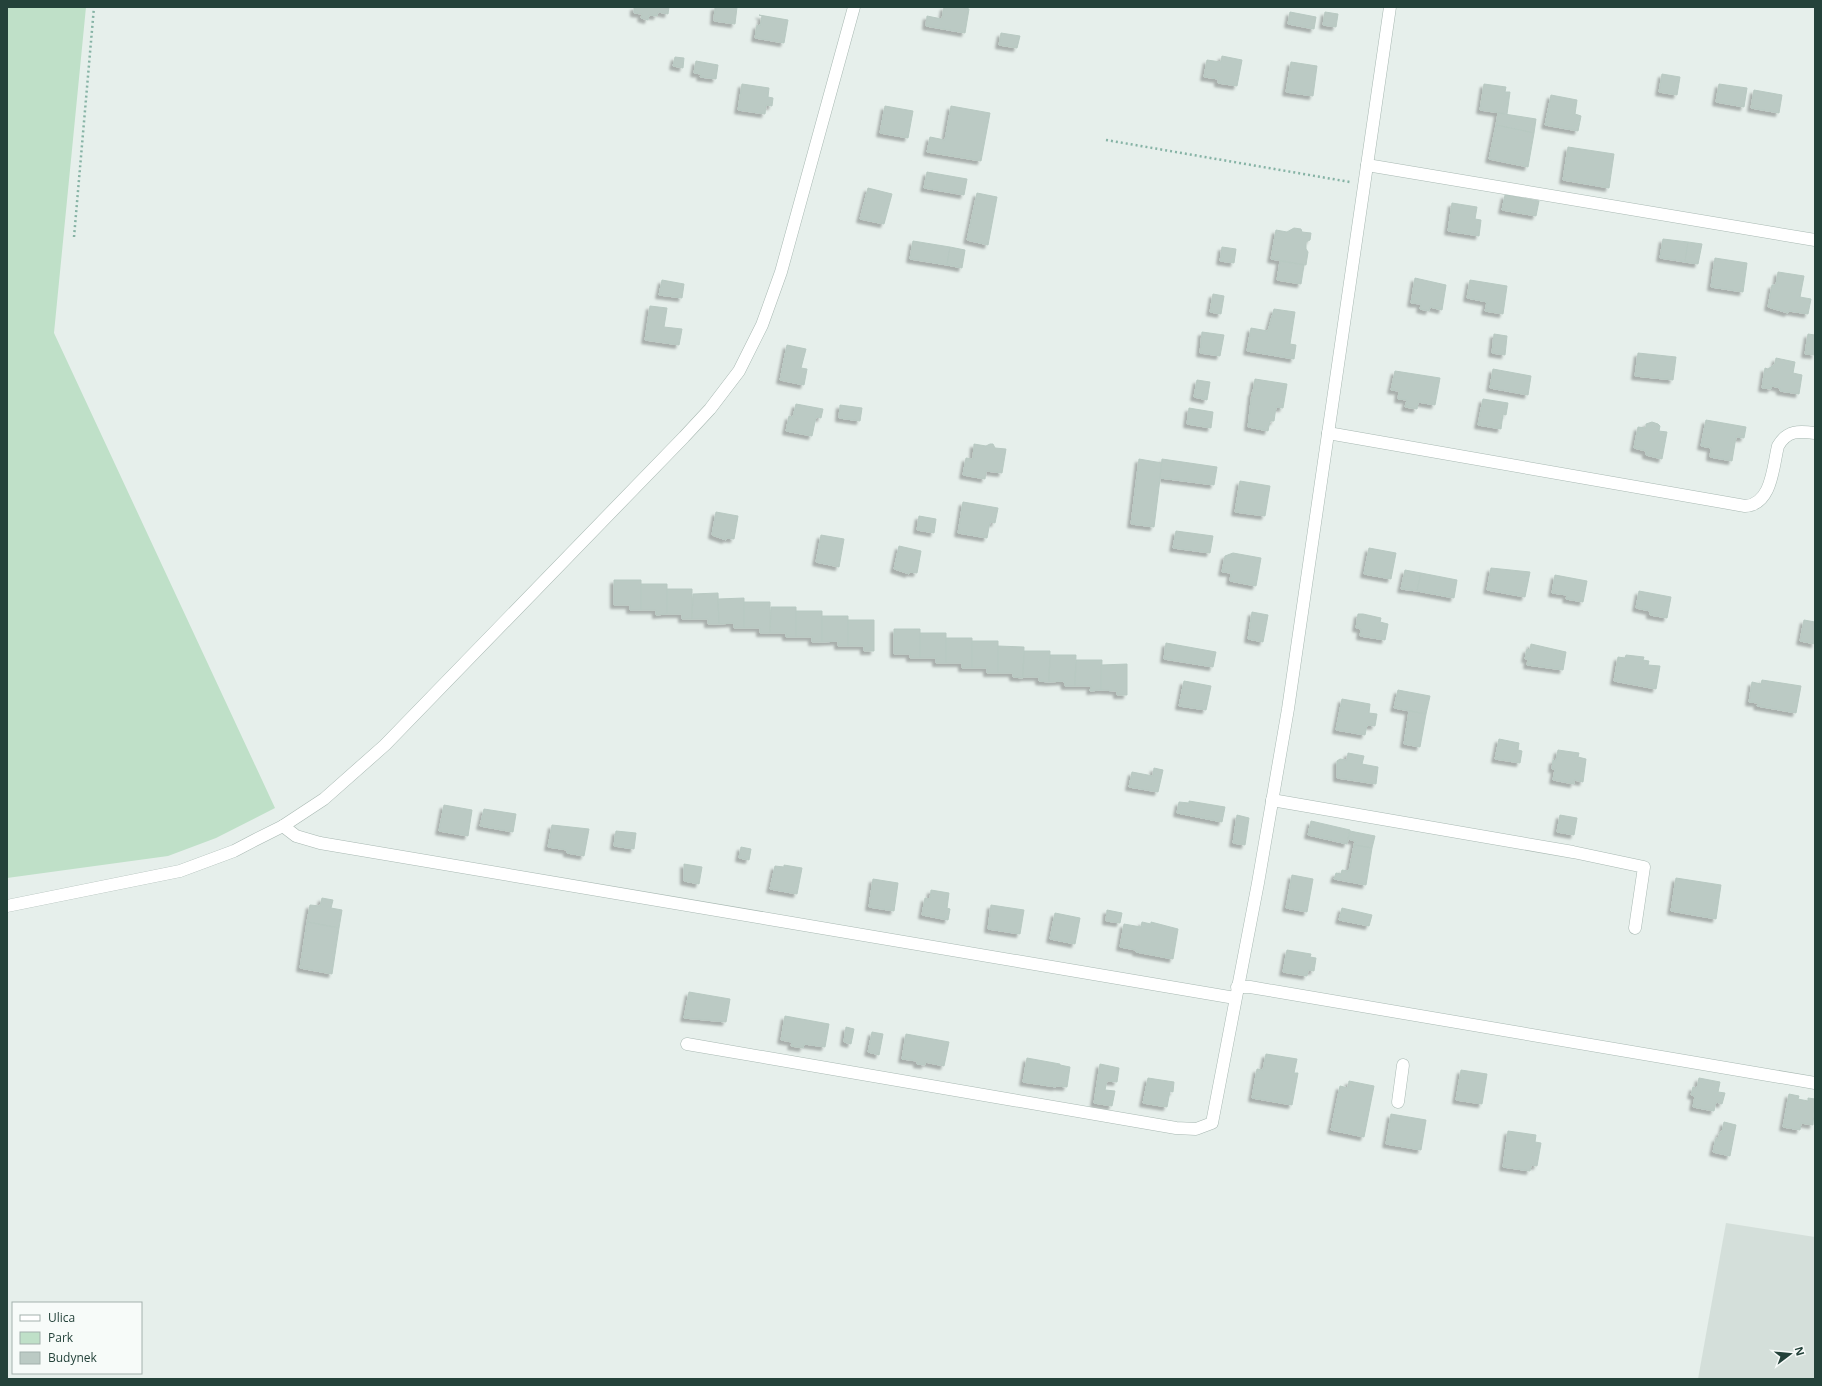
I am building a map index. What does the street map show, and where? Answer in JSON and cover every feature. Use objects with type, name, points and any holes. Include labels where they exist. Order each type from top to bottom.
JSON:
[{"type":"street","points":[[7,906],[180,871],[234,851],[283,826],[324,799],[385,745],[684,437],[710,409],[738,371],[752,348],[773,296],[854,7]]},
{"type":"street","points":[[687,1044],[1160,1125],[1196,1129],[1212,1123],[1272,800],[1310,568],[1328,433],[1390,7]]},
{"type":"street","points":[[1367,165],[1815,240]]},
{"type":"street","points":[[1328,433],[1745,506],[1757,504],[1765,494],[1778,446],[1782,439],[1786,435],[1798,431],[1815,433]]},
{"type":"street","points":[[1272,800],[1574,852],[1644,867],[1635,928]]},
{"type":"street","points":[[283,826],[296,836],[320,843],[1236,992],[1250,987],[1815,1083]]},
{"type":"street","points":[[1398,1102],[1403,1065]]},
{"type":"path","points":[[74,238],[94,7]]},
{"type":"path","points":[[1106,140],[1364,185]]},
{"type":"shaded area","points":[[1726,1223],[1815,1237],[1815,1379],[1698,1379]]},
{"type":"green space","points":[[7,7],[86,7],[54,333],[275,808],[216,838],[168,856],[7,878]]},
{"type":"building","points":[[634,7],[669,7],[668,14],[658,12],[657,16],[649,15],[648,20],[641,18],[642,14],[634,13]]},
{"type":"building","points":[[715,7],[737,7],[735,24],[714,21]]},
{"type":"building","points":[[944,7],[962,7],[969,9],[965,33],[926,26],[927,16],[942,19]]},
{"type":"building","points":[[1290,12],[1316,17],[1314,29],[1288,24]]},
{"type":"building","points":[[1325,12],[1338,14],[1336,27],[1323,25]]},
{"type":"building","points":[[759,15],[788,20],[784,43],[755,38],[757,25],[760,26],[762,16]]},
{"type":"building","points":[[1001,33],[1020,36],[1017,48],[999,45]]},
{"type":"building","points":[[1222,56],[1242,60],[1237,86],[1218,83],[1218,79],[1204,77],[1207,60],[1221,62]]},
{"type":"building","points":[[675,57],[684,58],[683,68],[673,66]]},
{"type":"building","points":[[696,61],[718,65],[716,79],[700,77],[701,74],[694,73]]},
{"type":"building","points":[[1291,62],[1317,66],[1313,96],[1286,92]]},
{"type":"building","points":[[1662,74],[1680,77],[1677,95],[1659,92]]},
{"type":"building","points":[[742,84],[769,88],[768,97],[773,98],[772,106],[766,105],[765,114],[738,110]]},
{"type":"building","points":[[1484,84],[1506,87],[1505,92],[1510,92],[1507,114],[1480,110]]},
{"type":"building","points":[[1719,84],[1747,88],[1744,107],[1716,102]]},
{"type":"building","points":[[1754,90],[1782,95],[1779,113],[1751,108]]},
{"type":"building","points":[[1551,95],[1577,100],[1575,114],[1581,116],[1578,131],[1545,125]]},
{"type":"building","points":[[885,106],[913,111],[908,138],[880,133]]},
{"type":"building","points":[[951,106],[990,113],[981,161],[927,152],[930,137],[945,140]]},
{"type":"building","points":[[1498,113],[1536,119],[1534,133],[1496,125]]},
{"type":"building","points":[[1496,125],[1534,133],[1528,167],[1489,159]]},
{"type":"building","points":[[1568,147],[1614,154],[1609,188],[1563,180]]},
{"type":"building","points":[[927,172],[967,179],[964,195],[924,188]]},
{"type":"building","points":[[868,188],[892,194],[884,224],[860,219]]},
{"type":"building","points":[[977,193],[997,197],[988,245],[967,240]]},
{"type":"building","points":[[1505,195],[1539,201],[1536,216],[1502,210]]},
{"type":"building","points":[[1452,203],[1477,207],[1475,219],[1481,220],[1479,236],[1448,231]]},
{"type":"building","points":[[1294,228],[1301,229],[1302,232],[1311,233],[1310,240],[1306,242],[1306,249],[1308,252],[1306,265],[1271,259],[1276,230],[1287,232]]},
{"type":"building","points":[[1663,239],[1688,242],[1685,262],[1660,258]]},
{"type":"building","points":[[913,241],[950,247],[947,265],[910,259]]},
{"type":"building","points":[[1688,242],[1702,244],[1698,264],[1685,262]]},
{"type":"building","points":[[950,247],[965,250],[962,268],[947,265]]},
{"type":"building","points":[[1222,247],[1236,249],[1234,263],[1220,261]]},
{"type":"building","points":[[1715,258],[1747,263],[1743,292],[1711,287]]},
{"type":"building","points":[[1280,261],[1304,265],[1301,284],[1277,280]]},
{"type":"building","points":[[1778,272],[1804,276],[1800,297],[1811,299],[1808,314],[1789,311],[1788,313],[1768,307],[1772,285],[1776,285]]},
{"type":"building","points":[[1415,278],[1446,285],[1442,310],[1430,307],[1429,311],[1420,309],[1421,304],[1411,303]]},
{"type":"building","points":[[662,280],[684,284],[682,298],[659,295]]},
{"type":"building","points":[[1470,280],[1507,286],[1503,314],[1485,311],[1487,302],[1467,298]]},
{"type":"building","points":[[1213,294],[1224,296],[1221,314],[1210,312]]},
{"type":"building","points":[[650,306],[667,308],[664,327],[682,329],[679,345],[645,340]]},
{"type":"building","points":[[1274,309],[1295,312],[1290,344],[1296,345],[1294,359],[1247,351],[1251,328],[1268,331]]},
{"type":"building","points":[[1202,332],[1224,335],[1220,356],[1200,353]]},
{"type":"building","points":[[1494,334],[1507,336],[1505,355],[1492,353]]},
{"type":"building","points":[[1808,334],[1815,335],[1815,355],[1805,354]]},
{"type":"building","points":[[787,345],[806,349],[801,368],[807,369],[804,385],[780,380]]},
{"type":"building","points":[[1638,353],[1676,357],[1673,380],[1635,376]]},
{"type":"building","points":[[1776,358],[1795,362],[1793,373],[1802,375],[1799,394],[1780,391],[1780,388],[1772,386],[1771,389],[1762,388],[1765,368],[1768,369],[1775,364]]},
{"type":"building","points":[[1493,369],[1531,376],[1528,395],[1490,388]]},
{"type":"building","points":[[1395,371],[1440,378],[1435,405],[1418,402],[1417,409],[1405,407],[1407,400],[1398,399],[1399,391],[1391,390]]},
{"type":"building","points":[[1255,379],[1287,384],[1283,408],[1276,407],[1274,421],[1270,421],[1268,431],[1248,427]]},
{"type":"building","points":[[1197,380],[1210,382],[1207,400],[1194,397]]},
{"type":"building","points":[[1483,399],[1508,403],[1506,415],[1503,414],[1501,429],[1478,425]]},
{"type":"building","points":[[796,404],[823,409],[821,418],[816,417],[812,436],[786,431],[789,416],[793,417]]},
{"type":"building","points":[[840,405],[862,408],[860,421],[839,418]]},
{"type":"building","points":[[1189,408],[1213,412],[1211,428],[1187,424]]},
{"type":"building","points":[[1706,420],[1746,427],[1744,438],[1736,437],[1732,461],[1710,457],[1711,448],[1701,446]]},
{"type":"building","points":[[1652,422],[1660,426],[1659,431],[1667,432],[1662,459],[1646,455],[1646,451],[1634,448],[1638,427],[1646,428],[1646,424]]},
{"type":"building","points":[[974,444],[986,446],[993,444],[995,448],[1006,449],[1002,473],[986,471],[985,479],[963,475],[966,458],[973,459]]},
{"type":"building","points":[[1139,459],[1162,463],[1154,527],[1131,524]]},
{"type":"building","points":[[1162,459],[1217,467],[1214,485],[1160,478]]},
{"type":"building","points":[[1240,481],[1270,486],[1265,516],[1235,512]]},
{"type":"building","points":[[963,502],[998,508],[995,523],[990,522],[987,538],[958,533]]},
{"type":"building","points":[[716,512],[738,516],[734,539],[726,538],[726,540],[712,535]]},
{"type":"building","points":[[919,516],[936,519],[934,533],[917,530]]},
{"type":"building","points":[[1176,531],[1213,536],[1210,553],[1173,548]]},
{"type":"building","points":[[821,535],[844,539],[839,567],[816,562]]},
{"type":"building","points":[[899,546],[921,551],[917,573],[909,572],[909,574],[894,569]]},
{"type":"building","points":[[1369,548],[1396,553],[1391,579],[1364,574]]},
{"type":"building","points":[[1233,553],[1261,558],[1256,586],[1230,581],[1231,573],[1222,572],[1225,556]]},
{"type":"building","points":[[1491,568],[1530,572],[1525,597],[1487,590]]},
{"type":"building","points":[[1405,570],[1421,573],[1417,591],[1401,589]]},
{"type":"building","points":[[1421,573],[1457,580],[1454,598],[1417,591]]},
{"type":"building","points":[[1555,575],[1587,581],[1583,602],[1566,599],[1567,595],[1552,593]]},
{"type":"building","points":[[614,580],[641,580],[641,610],[630,610],[630,605],[614,605]]},
{"type":"building","points":[[641,584],[667,584],[667,614],[656,615],[656,610],[641,610]]},
{"type":"building","points":[[667,589],[692,589],[692,619],[682,619],[682,614],[667,614]]},
{"type":"building","points":[[1639,591],[1671,597],[1667,618],[1650,615],[1650,611],[1636,608]]},
{"type":"building","points":[[718,593],[719,624],[708,624],[708,619],[692,619],[693,594]]},
{"type":"building","points":[[744,598],[744,628],[734,628],[734,623],[719,624],[718,599]]},
{"type":"building","points":[[744,602],[770,602],[770,633],[760,633],[760,628],[744,628]]},
{"type":"building","points":[[771,607],[796,607],[796,637],[786,637],[786,633],[770,633]]},
{"type":"building","points":[[796,611],[822,611],[822,642],[812,642],[812,637],[796,637]]},
{"type":"building","points":[[1252,612],[1268,615],[1263,642],[1248,639]]},
{"type":"building","points":[[1358,614],[1381,618],[1380,622],[1388,624],[1385,640],[1360,636],[1361,629],[1356,628]]},
{"type":"building","points":[[822,616],[848,616],[848,646],[838,646],[838,641],[822,642]]},
{"type":"building","points":[[848,620],[874,620],[874,651],[864,651],[864,646],[848,646]]},
{"type":"building","points":[[1804,620],[1815,622],[1815,644],[1800,641]]},
{"type":"building","points":[[894,629],[920,629],[920,658],[910,658],[910,654],[894,654]]},
{"type":"building","points":[[920,633],[946,633],[946,663],[936,663],[936,658],[920,658]]},
{"type":"building","points":[[946,638],[972,638],[972,668],[962,668],[962,663],[946,663]]},
{"type":"building","points":[[972,641],[998,641],[998,673],[987,673],[987,668],[972,668]]},
{"type":"building","points":[[1166,643],[1216,652],[1213,667],[1164,659]]},
{"type":"building","points":[[1531,644],[1566,652],[1563,670],[1527,665],[1528,659],[1525,659],[1527,649],[1530,650]]},
{"type":"building","points":[[998,646],[1024,647],[1023,678],[1013,677],[1013,673],[998,673]]},
{"type":"building","points":[[1024,651],[1050,651],[1049,682],[1039,681],[1039,677],[1023,677]]},
{"type":"building","points":[[1050,655],[1076,655],[1075,686],[1065,686],[1064,681],[1049,682]]},
{"type":"building","points":[[1626,655],[1644,657],[1643,660],[1649,661],[1648,665],[1660,666],[1656,689],[1614,681],[1618,657],[1625,658]]},
{"type":"building","points":[[1076,660],[1102,660],[1101,690],[1090,691],[1091,686],[1075,686]]},
{"type":"building","points":[[1127,664],[1127,695],[1117,695],[1117,691],[1101,690],[1101,665]]},
{"type":"building","points":[[1762,680],[1801,686],[1796,713],[1757,706],[1758,703],[1749,702],[1752,682],[1761,684]]},
{"type":"building","points":[[1184,681],[1211,686],[1206,710],[1179,706]]},
{"type":"building","points":[[1398,690],[1430,696],[1426,714],[1394,708]]},
{"type":"building","points":[[1342,699],[1370,704],[1369,713],[1377,714],[1375,726],[1367,725],[1365,735],[1336,730]]},
{"type":"building","points":[[1409,711],[1426,714],[1420,747],[1404,744]]},
{"type":"building","points":[[1499,739],[1519,743],[1518,750],[1522,751],[1520,763],[1495,759]]},
{"type":"building","points":[[1558,750],[1579,753],[1578,757],[1586,759],[1583,782],[1574,780],[1574,784],[1553,780],[1555,769],[1552,769],[1553,760],[1556,761]]},
{"type":"building","points":[[1348,753],[1364,756],[1362,764],[1378,767],[1376,784],[1337,778],[1337,761],[1340,759],[1347,760]]},
{"type":"building","points":[[1154,768],[1163,770],[1158,792],[1129,787],[1132,772],[1153,776]]},
{"type":"building","points":[[1189,801],[1225,807],[1222,822],[1177,813],[1179,802],[1189,803]]},
{"type":"building","points":[[444,805],[472,810],[468,836],[439,831]]},
{"type":"building","points":[[484,809],[516,814],[513,832],[480,826]]},
{"type":"building","points":[[1237,815],[1249,818],[1245,845],[1233,843]]},
{"type":"building","points":[[1560,815],[1577,818],[1574,835],[1557,832]]},
{"type":"building","points":[[1311,821],[1350,830],[1347,844],[1308,835]]},
{"type":"building","points":[[552,825],[589,829],[584,856],[567,853],[567,850],[548,847]]},
{"type":"building","points":[[616,831],[636,833],[634,849],[614,846]]},
{"type":"building","points":[[1350,831],[1375,836],[1372,848],[1354,845],[1355,841],[1348,839]]},
{"type":"building","points":[[1354,845],[1372,848],[1366,885],[1334,879],[1336,873],[1341,874],[1342,870],[1349,871]]},
{"type":"building","points":[[741,847],[751,849],[749,860],[739,858]]},
{"type":"building","points":[[684,864],[702,867],[699,884],[684,881]]},
{"type":"building","points":[[784,865],[802,868],[797,894],[770,889],[775,866],[784,867]]},
{"type":"building","points":[[1292,875],[1313,879],[1307,912],[1286,908]]},
{"type":"building","points":[[1676,878],[1721,885],[1716,919],[1671,911]]},
{"type":"building","points":[[873,879],[898,883],[894,911],[869,907]]},
{"type":"building","points":[[931,890],[949,893],[947,908],[950,909],[948,920],[922,915],[925,898],[930,899]]},
{"type":"building","points":[[322,898],[333,900],[331,908],[342,910],[339,928],[307,922],[310,905],[320,906]]},
{"type":"building","points":[[991,905],[1024,910],[1020,934],[988,929]]},
{"type":"building","points":[[1342,908],[1372,915],[1369,926],[1339,920]]},
{"type":"building","points":[[1107,910],[1122,913],[1120,923],[1106,921]]},
{"type":"building","points":[[1055,913],[1080,918],[1075,944],[1050,939]]},
{"type":"building","points":[[307,922],[339,928],[332,974],[300,968]]},
{"type":"building","points":[[1142,922],[1151,924],[1151,922],[1178,929],[1173,959],[1136,952],[1136,950],[1120,947],[1124,924],[1141,927]]},
{"type":"building","points":[[1287,950],[1311,954],[1310,957],[1316,958],[1314,971],[1308,970],[1307,976],[1283,972]]},
{"type":"building","points":[[689,992],[730,999],[726,1022],[684,1018]]},
{"type":"building","points":[[785,1016],[829,1024],[825,1047],[804,1044],[803,1048],[791,1046],[792,1042],[781,1040]]},
{"type":"building","points":[[846,1027],[854,1029],[851,1044],[844,1042]]},
{"type":"building","points":[[872,1032],[883,1034],[879,1055],[868,1052]]},
{"type":"building","points":[[906,1034],[949,1042],[944,1066],[925,1062],[925,1065],[917,1064],[917,1061],[902,1059]]},
{"type":"building","points":[[1266,1054],[1297,1059],[1294,1073],[1298,1073],[1292,1105],[1252,1098],[1257,1069],[1263,1070]]},
{"type":"building","points":[[1027,1058],[1070,1067],[1067,1087],[1056,1087],[1023,1082]]},
{"type":"building","points":[[1100,1064],[1119,1068],[1117,1082],[1107,1081],[1105,1090],[1115,1091],[1112,1106],[1094,1103]]},
{"type":"building","points":[[1461,1070],[1487,1074],[1482,1104],[1456,1100]]},
{"type":"building","points":[[1148,1078],[1174,1082],[1173,1092],[1170,1091],[1167,1107],[1143,1103]]},
{"type":"building","points":[[1699,1078],[1720,1082],[1718,1092],[1725,1093],[1722,1104],[1716,1102],[1714,1111],[1693,1107],[1695,1096],[1691,1095],[1693,1087],[1697,1088]]},
{"type":"building","points":[[1349,1081],[1374,1086],[1364,1137],[1331,1130],[1340,1086],[1348,1088]]},
{"type":"building","points":[[1789,1094],[1799,1096],[1798,1099],[1808,1101],[1808,1098],[1815,1099],[1813,1125],[1801,1123],[1800,1130],[1783,1127]]},
{"type":"building","points":[[1391,1114],[1426,1120],[1421,1150],[1386,1144]]},
{"type":"building","points":[[1724,1122],[1736,1125],[1730,1156],[1713,1152],[1716,1138],[1718,1139],[1720,1132],[1722,1132]]},
{"type":"building","points":[[1508,1131],[1536,1135],[1535,1142],[1541,1143],[1537,1166],[1531,1165],[1530,1171],[1503,1167]]}]
